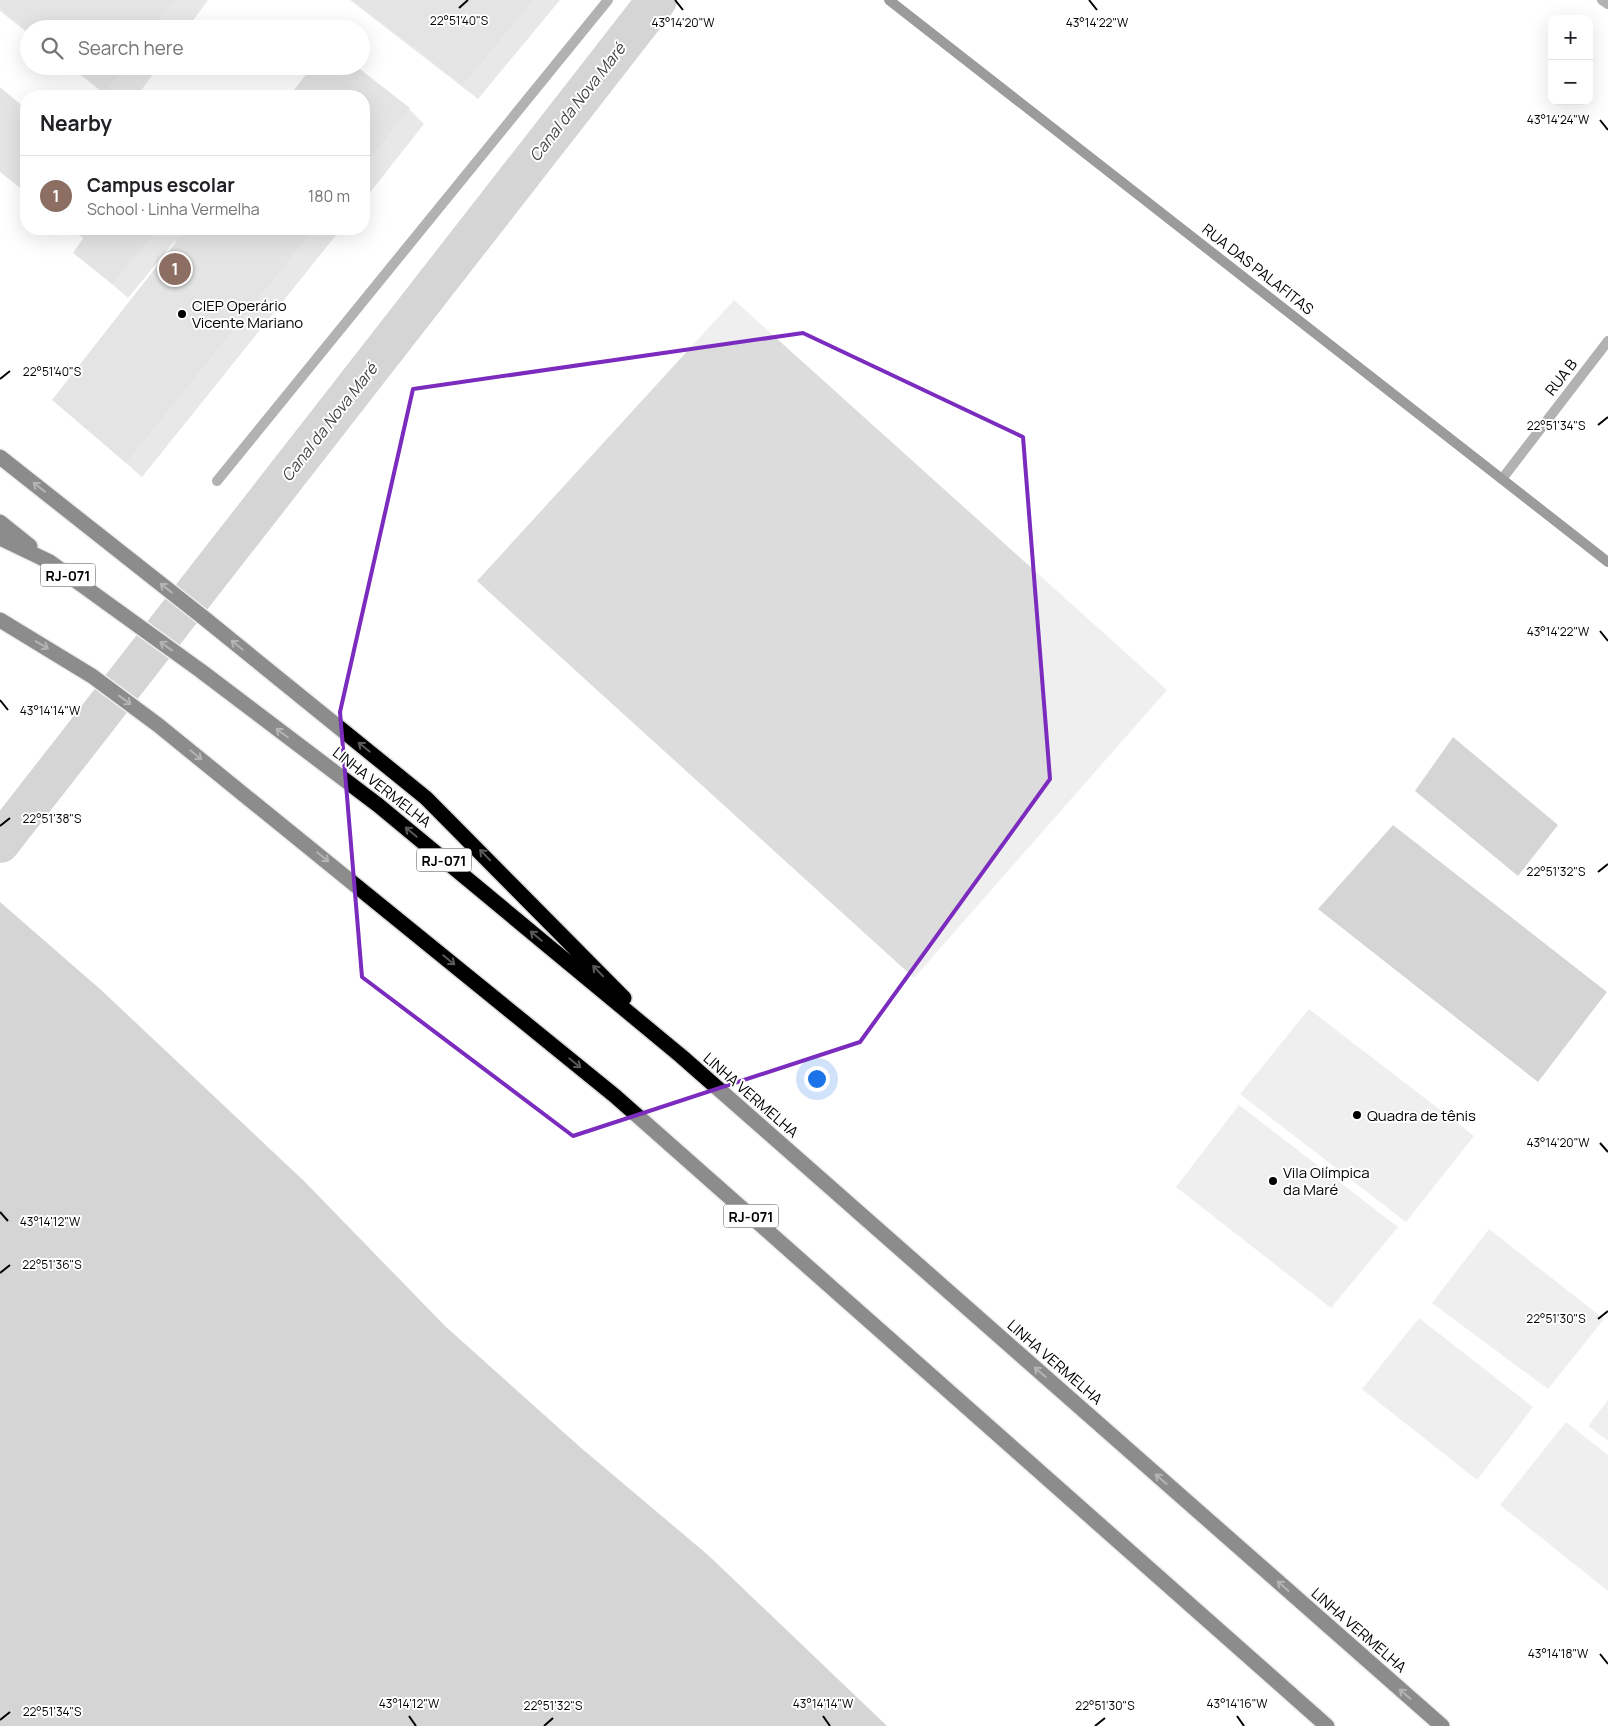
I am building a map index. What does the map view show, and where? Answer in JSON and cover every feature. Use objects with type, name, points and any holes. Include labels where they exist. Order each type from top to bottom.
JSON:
[{"type":"highway","points":[[0,457],[204,618],[426,798],[682,1056]]},
{"type":"highway","points":[[0,522],[50,562]]},
{"type":"highway","name":"LINHA VERMELHA","points":[[0,538],[50,562],[201,671],[378,806],[682,1056],[1442,1726]]},
{"type":"highway","name":"RJ-071","points":[[0,620],[92,676],[158,725],[615,1096],[1327,1726]]},
{"type":"street","points":[[218,482],[608,0]]},
{"type":"street","name":"RUA DAS PALAFITAS","points":[[889,0],[1608,562]]},
{"type":"street","points":[[1602,0],[1608,4]]},
{"type":"street","name":"RUA B","points":[[1502,479],[1608,341]]},
{"type":"highlighted area","points":[[803,333],[1023,437],[1050,779],[860,1042],[573,1136],[362,977],[340,712],[413,389]]},
{"type":"shaded area","points":[[734,300],[1167,690],[914,978],[477,581]]},
{"type":"shaded area","points":[[1453,737],[1558,825],[1518,876],[1415,791]]},
{"type":"shaded area","points":[[1393,825],[1607,992],[1538,1082],[1318,909]]},
{"type":"shaded area","points":[[0,902],[100,989],[304,1181],[445,1326],[580,1447],[708,1555],[887,1726],[0,1726]]},
{"type":"shaded area","name":"Quadra de tênis","points":[[1309,1009],[1474,1136],[1406,1222],[1240,1094]]},
{"type":"shaded area","points":[[1239,1105],[1398,1227],[1331,1308],[1176,1187]]},
{"type":"shaded area","points":[[1489,1229],[1604,1319],[1548,1389],[1432,1303]]},
{"type":"shaded area","points":[[1419,1318],[1533,1407],[1477,1480],[1362,1389]]},
{"type":"shaded area","points":[[1608,1400],[1608,1441],[1588,1426]]},
{"type":"shaded area","points":[[1566,1422],[1608,1455],[1608,1591],[1500,1505]]},
{"type":"building","points":[[0,0],[174,0],[160,20],[20,20],[20,24],[0,8]]},
{"type":"building","points":[[353,0],[533,0],[463,85]]},
{"type":"building","points":[[83,75],[118,75],[107,90],[101,90]]},
{"type":"building","points":[[306,75],[368,75],[410,108],[370,158],[370,90],[294,90]]},
{"type":"building","points":[[0,87],[20,104],[20,187],[0,171]]},
{"type":"building","points":[[81,235],[153,235],[112,284],[73,253],[84,237]]},
{"type":"building","name":"CIEP Operário Vicente Mariano","points":[[181,235],[309,235],[126,463],[52,400]]},
{"type":"waterway","name":"Canal da Nova Maré","points":[[0,843],[657,0]]},
{"type":"place","name":"Campus escolar","points":[[175,269]]},
{"type":"place","name":"CIEP Operário Vicente Mariano","points":[[182,314]]},
{"type":"place","name":"Quadra de tênis","points":[[1357,1115]]},
{"type":"place","name":"Vila Olímpica da Maré","points":[[1273,1181]]}]
